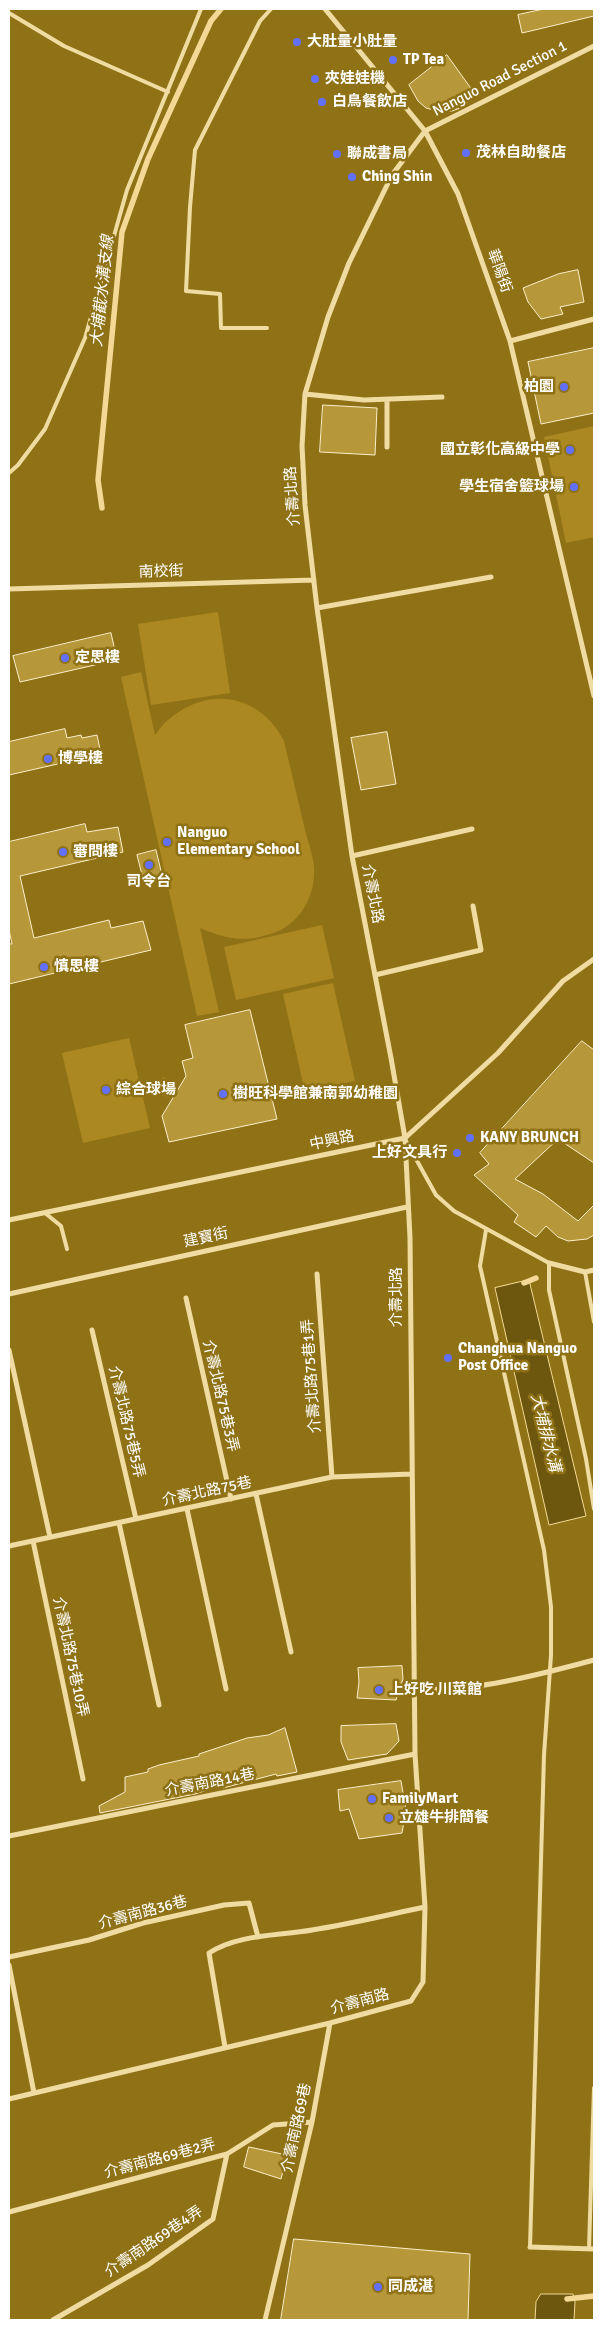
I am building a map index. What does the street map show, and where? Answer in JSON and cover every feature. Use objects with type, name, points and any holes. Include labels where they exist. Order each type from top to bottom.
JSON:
[{"type":"street","name":"Nanguo Road Section 1","points":[[325,9],[425,132],[594,46]]},
{"type":"street","name":"華陽街","points":[[425,132],[458,194],[510,341],[594,696]]},
{"type":"street","name":"介壽北路","points":[[416,1689],[411,1474],[410,1238],[405,1138],[352,856],[317,608],[305,505],[302,446],[305,394],[328,317],[349,263],[392,175],[425,132]]},
{"type":"street","points":[[510,341],[594,319]]},
{"type":"street","points":[[305,394],[364,400],[442,397]]},
{"type":"street","points":[[387,400],[387,447]]},
{"type":"street","points":[[317,608],[490,577]]},
{"type":"street","name":"南校街","points":[[9,589],[314,580]]},
{"type":"street","points":[[352,856],[472,830]]},
{"type":"street","points":[[375,975],[481,950],[473,906]]},
{"type":"street","points":[[405,1138],[498,1053],[563,982],[594,959]]},
{"type":"street","name":"中興路","points":[[9,1220],[405,1138]]},
{"type":"street","name":"建寶街","points":[[9,1294],[407,1207]]},
{"type":"street","points":[[549,1263],[585,1272],[594,1270]]},
{"type":"street","name":"介壽北路75巷1弄","points":[[317,1274],[332,1477]]},
{"type":"street","name":"介壽北路75巷3弄","points":[[186,1298],[231,1499]]},
{"type":"street","name":"介壽北路75巷5弄","points":[[92,1330],[136,1519]]},
{"type":"street","points":[[9,1350],[50,1537]]},
{"type":"street","name":"介壽北路75巷","points":[[9,1546],[332,1477],[411,1474]]},
{"type":"street","points":[[256,1494],[291,1652]]},
{"type":"street","points":[[188,1509],[226,1689]]},
{"type":"street","points":[[119,1523],[159,1705]]},
{"type":"street","name":"介壽北路75巷10弄","points":[[33,1541],[83,1778]]},
{"type":"street","points":[[416,1689],[441,1691],[548,1672],[594,1660]]},
{"type":"street","name":"介壽南路","points":[[9,2099],[330,2023],[411,2001],[423,1982],[424,1907],[416,1754],[416,1689]]},
{"type":"street","name":"介壽南路14巷","points":[[9,1836],[416,1754]]},
{"type":"street","name":"介壽南路36巷","points":[[9,1957],[89,1940],[143,1923],[224,1905],[249,1903],[258,1937]]},
{"type":"street","points":[[225,2047],[209,1953],[218,1947],[258,1937],[312,1930],[424,1907]]},
{"type":"street","points":[[9,1965],[34,2093]]},
{"type":"street","name":"介壽南路69巷","points":[[264,2320],[312,2122],[330,2023]]},
{"type":"street","name":"介壽南路69巷2弄","points":[[9,2212],[227,2154],[272,2126],[312,2122]]},
{"type":"street","name":"介壽南路69巷4弄","points":[[53,2320],[148,2265],[213,2219],[227,2154]]},
{"type":"street","points":[[530,2247],[592,2249]]},
{"type":"lane","points":[[9,473],[18,465],[45,429],[85,338],[127,190],[201,9]]},
{"type":"lane","points":[[267,328],[221,328],[220,294],[186,291],[195,150],[260,21],[271,9]]},
{"type":"lane","points":[[9,13],[64,46],[168,92]]},
{"type":"lane","points":[[405,1138],[436,1194],[454,1211],[549,1263],[551,1300],[586,1459],[594,1510]]},
{"type":"lane","points":[[45,1213],[61,1226],[67,1249]]},
{"type":"lane","points":[[486,1230],[480,1266],[544,1550],[551,1607],[543,1765],[530,2247]]},
{"type":"lane","points":[[585,1272],[594,1322]]},
{"type":"lane","points":[[592,2249],[594,2088]]},
{"type":"shaded area","name":"學生宿舍籃球場","points":[[594,426],[594,537],[566,543],[544,437]]},
{"type":"shaded area","points":[[218,612],[230,693],[151,705],[138,624]]},
{"type":"shaded area","points":[[141,672],[155,735],[166,722],[183,709],[200,702],[216,699],[232,700],[247,704],[274,725],[284,741],[313,858],[314,877],[309,897],[300,914],[285,927],[276,932],[246,939],[220,935],[200,928],[219,1012],[197,1016],[121,677]]},
{"type":"shaded area","points":[[322,925],[334,978],[236,1000],[224,947]]},
{"type":"shaded area","points":[[333,983],[355,1081],[305,1092],[283,994]]},
{"type":"shaded area","name":"綜合球場","points":[[129,1038],[150,1128],[83,1143],[62,1053]]},
{"type":"shaded area","points":[[163,1077],[176,1084],[169,1098],[155,1092]]},
{"type":"water","name":"大埔排水溝","points":[[529,1280],[586,1516],[549,1525],[495,1288]]},
{"type":"water","points":[[541,2294],[573,2294],[575,2302],[574,2320],[535,2320],[536,2302]]},
{"type":"building","points":[[544,9],[594,9],[594,16],[522,33],[518,15]]},
{"type":"building","points":[[447,55],[475,94],[463,107],[442,112],[426,108],[418,101],[409,85]]},
{"type":"building","points":[[578,270],[584,302],[560,307],[563,314],[541,319],[528,302],[523,288],[558,274]]},
{"type":"building","name":"柏園","points":[[594,348],[594,413],[541,424],[528,362]]},
{"type":"building","points":[[323,405],[377,408],[375,455],[320,452]]},
{"type":"building","name":"定思樓","points":[[111,633],[117,660],[20,682],[13,656]]},
{"type":"building","name":"博學樓","points":[[65,729],[67,738],[81,735],[82,738],[97,735],[101,754],[71,763],[71,761],[9,775],[9,742]]},
{"type":"building","points":[[387,732],[396,784],[361,790],[351,738]]},
{"type":"building","points":[[85,824],[87,832],[118,827],[123,852],[20,876],[34,938],[109,920],[111,928],[143,921],[151,950],[9,984],[9,944],[12,944],[9,930],[9,842]]},
{"type":"building","name":"司令台","points":[[156,850],[162,875],[143,879],[137,855]]},
{"type":"building","name":"樹旺科學館兼南郭幼稚園","points":[[250,1010],[277,1119],[169,1142],[162,1116],[186,1076],[182,1061],[193,1058],[185,1025]]},
{"type":"building","points":[[582,1041],[594,1050],[594,1163],[558,1139],[515,1179],[543,1194],[578,1221],[594,1205],[594,1235],[587,1239],[568,1241],[558,1237],[546,1226],[536,1237],[514,1222],[518,1215],[474,1175],[489,1164],[480,1153]]},
{"type":"building","points":[[402,1666],[403,1679],[396,1700],[357,1698],[358,1668]]},
{"type":"building","points":[[396,1724],[399,1741],[387,1754],[348,1760],[341,1742],[341,1726]]},
{"type":"building","points":[[285,1728],[297,1772],[277,1776],[276,1774],[223,1788],[222,1785],[195,1794],[100,1813],[99,1806],[125,1792],[125,1777],[148,1772],[148,1769],[159,1765],[199,1756],[199,1754],[247,1738],[268,1735]]},
{"type":"building","points":[[401,1781],[406,1810],[402,1833],[359,1839],[349,1809],[340,1811],[338,1790]]},
{"type":"building","points":[[249,2147],[287,2155],[281,2179],[244,2167]]},
{"type":"building","name":"同成湛","points":[[294,2239],[470,2254],[468,2320],[281,2320]]},
{"type":"waterway","name":"大埔截水溝支線","points":[[102,508],[98,480],[122,232],[148,159],[211,21],[221,9]]},
{"type":"waterway","points":[[524,1283],[536,1278]]},
{"type":"waterway","points":[[567,2299],[594,2296]]},
{"type":"place","name":"大肚量小肚量","points":[[297,42]]},
{"type":"place","name":"TP Tea","points":[[393,60]]},
{"type":"place","name":"夾娃娃機","points":[[315,79]]},
{"type":"place","name":"白鳥餐飲店","points":[[322,102]]},
{"type":"place","name":"茂林自助餐店","points":[[466,153]]},
{"type":"place","name":"聯成書局","points":[[337,154]]},
{"type":"place","name":"Ching Shin","points":[[352,177]]},
{"type":"place","name":"柏園","points":[[564,387]]},
{"type":"place","name":"國立彰化高級中學","points":[[570,450]]},
{"type":"place","name":"學生宿舍籃球場","points":[[574,487]]},
{"type":"place","name":"定思樓","points":[[65,658]]},
{"type":"place","name":"博學樓","points":[[48,759]]},
{"type":"place","name":"Nanguo Elementary School","points":[[167,842]]},
{"type":"place","name":"審問樓","points":[[63,852]]},
{"type":"place","name":"司令台","points":[[149,865]]},
{"type":"place","name":"慎思樓","points":[[44,967]]},
{"type":"place","name":"綜合球場","points":[[106,1090]]},
{"type":"place","name":"樹旺科學館兼南郭幼稚園","points":[[223,1094]]},
{"type":"place","name":"KANY BRUNCH","points":[[470,1138]]},
{"type":"place","name":"上好文具行","points":[[457,1153]]},
{"type":"place","name":"Changhua Nanguo Post Office","points":[[448,1358]]},
{"type":"place","name":"上好吃 川菜館","points":[[379,1690]]},
{"type":"place","name":"FamilyMart","points":[[372,1799]]},
{"type":"place","name":"立雄牛排簡餐","points":[[389,1818]]},
{"type":"place","name":"同成湛","points":[[378,2287]]}]
